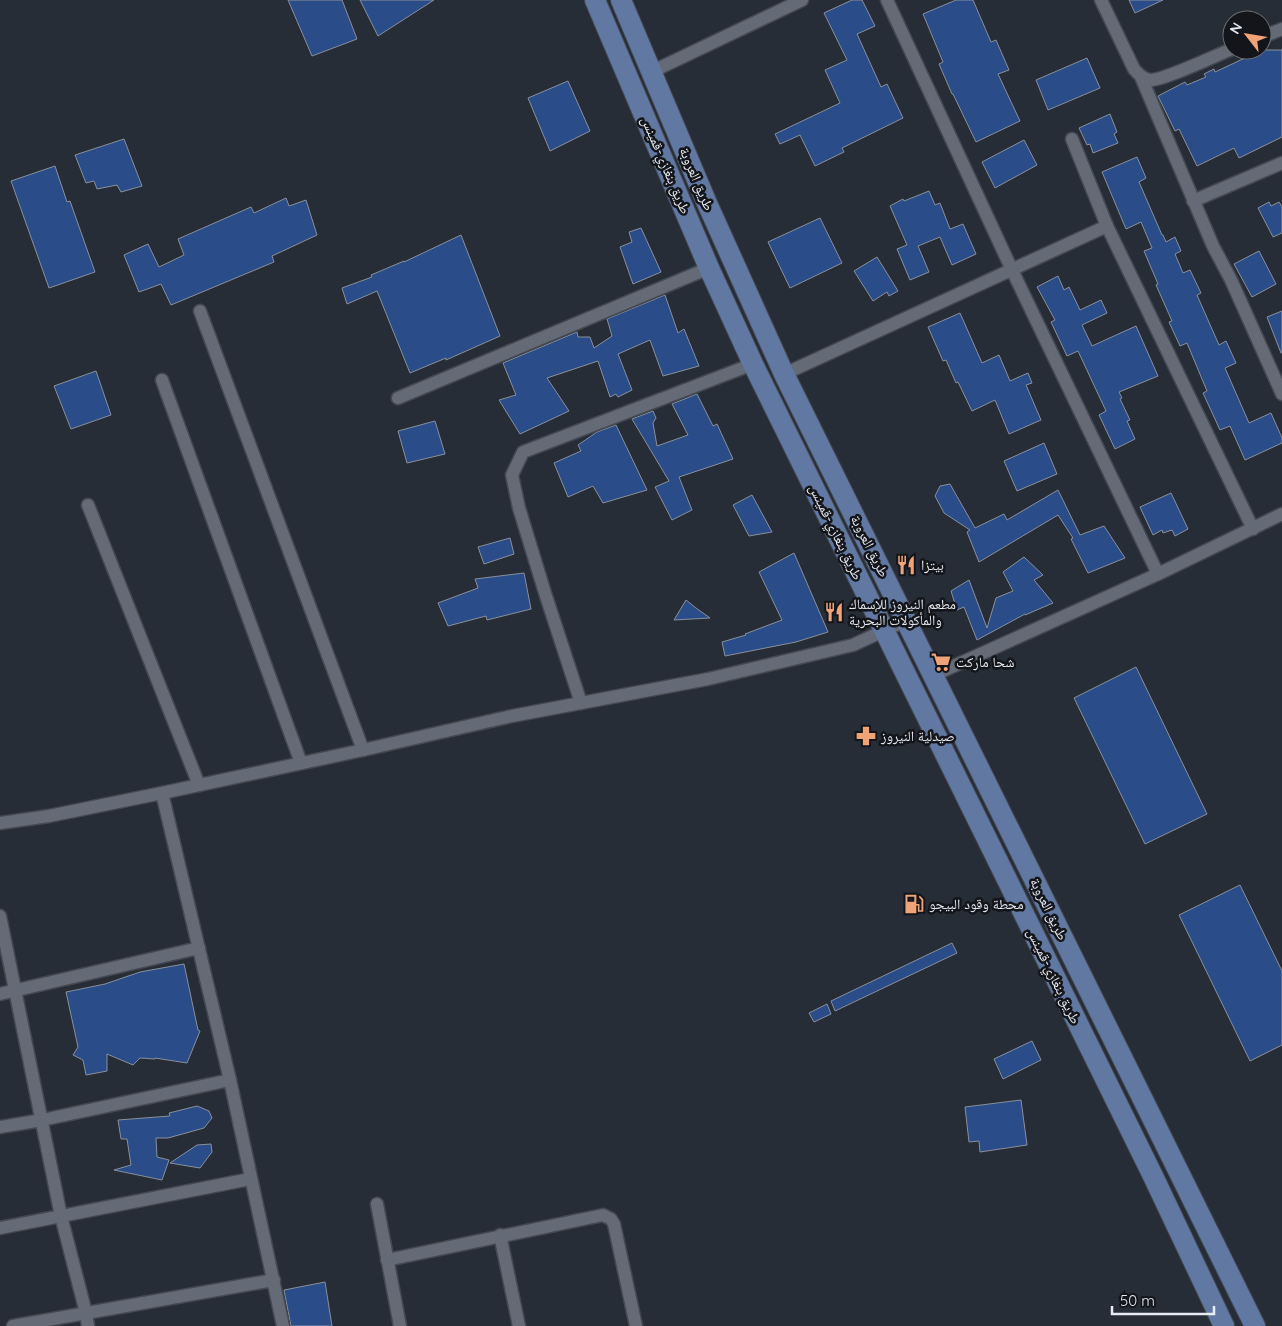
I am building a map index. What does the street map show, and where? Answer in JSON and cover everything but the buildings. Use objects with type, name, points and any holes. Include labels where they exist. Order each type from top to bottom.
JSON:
[{"type":"main road","name":"طريق بنغازي-قمينس","points":[[595,0],[709,268],[753,364],[1153,1176],[1224,1326]]},
{"type":"main road","name":"طريق العروبة","points":[[621,0],[706,201],[784,374],[1255,1326]]},
{"type":"street","points":[[651,72],[802,0]]},
{"type":"street","points":[[887,0],[1012,270],[1158,574]]},
{"type":"street","points":[[1101,0],[1134,69],[1142,77],[1193,201],[1282,394]]},
{"type":"street","points":[[1142,77],[1150,80],[1165,77],[1222,53]]},
{"type":"street","points":[[1072,138],[1108,226],[1252,529]]},
{"type":"street","points":[[1193,201],[1282,163]]},
{"type":"street","points":[[784,374],[1108,226]]},
{"type":"street","points":[[398,398],[709,268]]},
{"type":"street","points":[[200,311],[362,750]]},
{"type":"street","points":[[581,703],[519,508],[512,475],[522,452],[753,364]]},
{"type":"street","points":[[162,380],[301,763]]},
{"type":"street","points":[[88,505],[199,785]]},
{"type":"street","points":[[934,675],[1158,574],[1282,514]]},
{"type":"street","points":[[0,823],[162,793],[512,716],[708,679],[853,645],[907,620]]},
{"type":"street","points":[[162,793],[230,1080],[283,1326]]},
{"type":"street","points":[[0,916],[61,1216],[88,1326]]},
{"type":"street","points":[[0,994],[199,948]]},
{"type":"street","points":[[0,1127],[42,1120],[230,1080]]},
{"type":"street","points":[[0,1228],[250,1179]]},
{"type":"street","points":[[377,1204],[400,1326]]},
{"type":"street","points":[[387,1260],[500,1235],[603,1215],[607,1216],[614,1224],[636,1326]]},
{"type":"street","points":[[500,1235],[520,1326]]},
{"type":"street","points":[[13,1326],[274,1280]]},
{"type":"place","name":"بيتزا","points":[[906,565]]},
{"type":"place","name":"مطعم النيروز للإسماك والمأكولات البحرية","points":[[834,612]]},
{"type":"place","name":"شحا ماركت","points":[[941,662]]},
{"type":"place","name":"صيدلية النيروز","points":[[866,736]]},
{"type":"place","name":"محطة وقود البيجو","points":[[914,904]]}]
